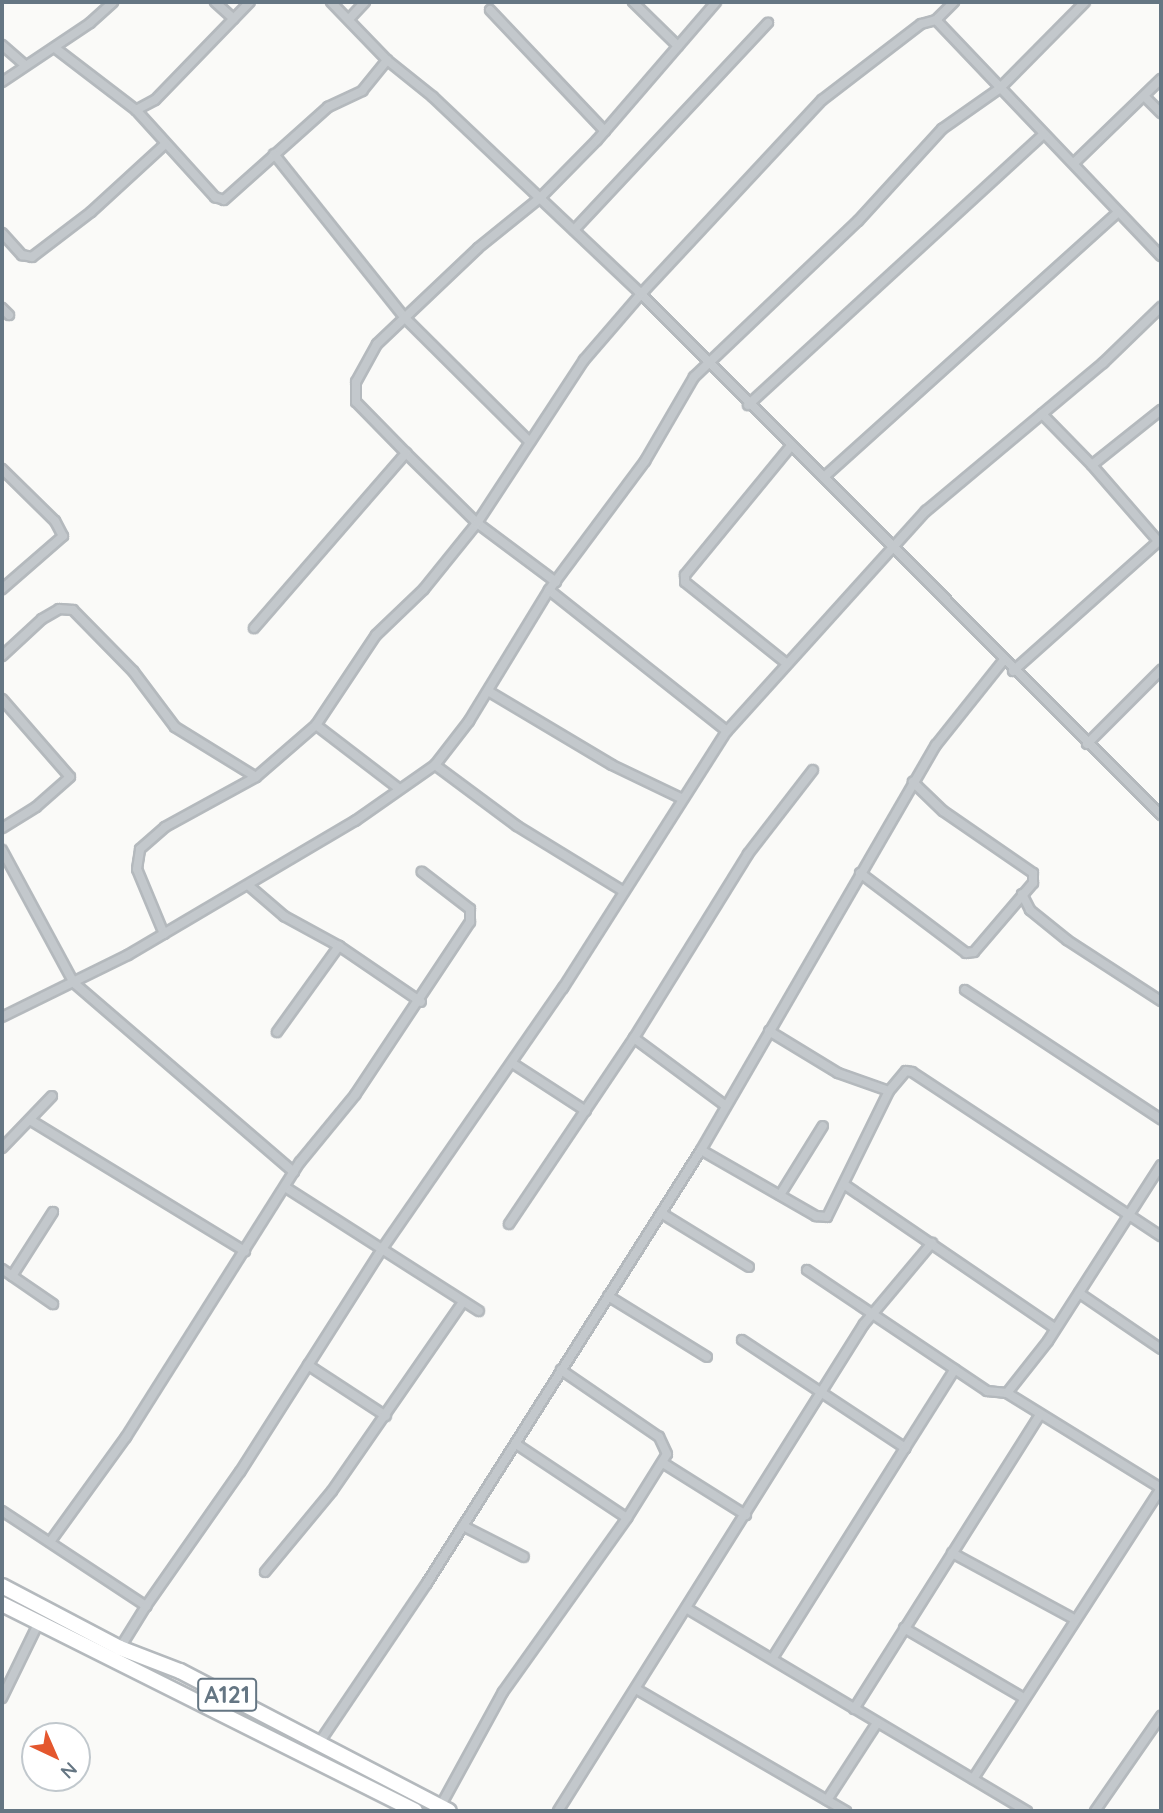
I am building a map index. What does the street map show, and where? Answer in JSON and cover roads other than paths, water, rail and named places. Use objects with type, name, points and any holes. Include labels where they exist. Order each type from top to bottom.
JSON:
[{"type":"highway","name":"A121","points":[[2,1586],[120,1648],[180,1671],[444,1809]]},
{"type":"highway","name":"A121","points":[[2,1604],[415,1811]]},
{"type":"street","points":[[2,82],[55,48],[113,2]]},
{"type":"street","points":[[215,2],[234,19]]},
{"type":"street","points":[[136,110],[155,100],[250,2]]},
{"type":"street","points":[[331,2],[387,60],[541,197],[641,294],[706,365],[824,477],[1003,661],[1161,815]]},
{"type":"street","points":[[349,18],[365,2]]},
{"type":"street","points":[[633,2],[678,46]]},
{"type":"street","points":[[2,1017],[74,982],[248,885],[355,821],[398,788],[435,765],[488,691],[549,590],[645,461],[694,377],[858,221],[942,129],[999,89],[1084,2]]},
{"type":"street","points":[[556,582],[478,523],[356,402],[360,371],[377,344],[404,317],[541,197],[605,131],[712,3]]},
{"type":"street","points":[[164,933],[136,869],[140,849],[166,827],[256,777],[316,725],[376,635],[424,589],[478,523],[584,360],[641,294],[822,100],[921,24],[936,20],[950,3]]},
{"type":"street","points":[[490,10],[605,131]]},
{"type":"street","points":[[936,20],[999,89],[1074,163],[1117,213],[1161,256]]},
{"type":"street","points":[[574,229],[768,23]]},
{"type":"street","points":[[2,45],[25,65]]},
{"type":"street","points":[[55,48],[136,110],[164,145],[215,197],[224,200],[328,107],[362,91],[387,60]]},
{"type":"street","points":[[1074,163],[1161,79]]},
{"type":"street","points":[[1144,96],[1161,113]]},
{"type":"street","points":[[748,405],[1044,134]]},
{"type":"street","points":[[2,233],[22,255],[32,257],[91,212],[164,145]]},
{"type":"street","points":[[274,154],[404,317],[530,442]]},
{"type":"street","points":[[824,477],[1117,213]]},
{"type":"street","points":[[120,1648],[382,1249],[512,1063],[681,798],[727,731],[926,511],[1042,414],[1161,307]]},
{"type":"street","points":[[2,308],[9,316]]},
{"type":"street","points":[[1092,465],[1161,410]]},
{"type":"street","points":[[1013,671],[1160,540],[1042,414]]},
{"type":"street","points":[[786,663],[685,582],[685,575],[790,447]]},
{"type":"street","points":[[254,628],[406,453]]},
{"type":"street","points":[[2,469],[55,521],[63,536],[2,589]]},
{"type":"street","points":[[549,590],[727,731]]},
{"type":"street","points":[[2,656],[42,619],[59,608],[73,610],[133,671],[175,727],[256,777]]},
{"type":"street","points":[[319,1743],[516,1444],[701,1150],[913,782],[947,729],[1003,661]]},
{"type":"street","points":[[1087,744],[1161,670]]},
{"type":"street","points":[[488,691],[612,765],[681,798]]},
{"type":"street","points":[[2,699],[70,778],[36,807],[2,828]]},
{"type":"street","points":[[316,725],[398,788]]},
{"type":"street","points":[[435,765],[517,826],[623,891]]},
{"type":"street","points":[[509,1224],[634,1038],[748,854],[813,770]]},
{"type":"street","points":[[860,873],[966,953],[974,952],[1033,883],[1033,873],[943,811],[913,782]]},
{"type":"street","points":[[2,850],[74,982],[294,1172]]},
{"type":"street","points":[[50,1542],[126,1437],[294,1172],[421,1002],[473,914],[422,872]]},
{"type":"street","points":[[248,885],[284,916],[339,946],[421,1002]]},
{"type":"street","points":[[1022,894],[1030,910],[1067,940],[1161,1001]]},
{"type":"street","points":[[277,1032],[339,946]]},
{"type":"street","points":[[965,990],[1161,1119]]},
{"type":"street","points":[[769,1031],[838,1073],[880,1091],[889,1091]]},
{"type":"street","points":[[634,1038],[726,1106]]},
{"type":"street","points":[[512,1063],[586,1111]]},
{"type":"street","points":[[701,1150],[821,1218],[833,1210],[889,1091],[906,1071],[912,1072],[1161,1236]]},
{"type":"street","points":[[2,1147],[52,1096]]},
{"type":"street","points":[[30,1120],[245,1251]]},
{"type":"street","points":[[780,1195],[823,1126]]},
{"type":"street","points":[[1007,1393],[1079,1293],[1161,1165]]},
{"type":"street","points":[[845,1185],[1055,1328]]},
{"type":"street","points":[[285,1187],[478,1311]]},
{"type":"street","points":[[12,1276],[53,1212]]},
{"type":"street","points":[[661,1213],[749,1267]]},
{"type":"street","points":[[558,1811],[873,1313],[932,1243]]},
{"type":"street","points":[[2,1269],[53,1304]]},
{"type":"street","points":[[807,1270],[987,1391],[1007,1393],[1039,1416],[1161,1488],[1108,1574],[1074,1619],[974,1779]]},
{"type":"street","points":[[1079,1293],[1161,1349]]},
{"type":"street","points":[[608,1296],[707,1357]]},
{"type":"street","points":[[265,1572],[332,1491],[463,1302]]},
{"type":"street","points":[[742,1340],[905,1448]]},
{"type":"street","points":[[308,1365],[386,1416]]},
{"type":"street","points":[[444,1809],[503,1692],[663,1463],[666,1445],[659,1437],[561,1370]]},
{"type":"street","points":[[772,1659],[955,1370]]},
{"type":"street","points":[[854,1709],[1039,1416]]},
{"type":"street","points":[[516,1444],[627,1518]]},
{"type":"street","points":[[663,1463],[746,1515]]},
{"type":"street","points":[[2,1511],[146,1606]]},
{"type":"street","points":[[463,1526],[524,1557]]},
{"type":"street","points":[[952,1553],[1074,1619]]},
{"type":"street","points":[[686,1608],[1027,1811]]},
{"type":"street","points":[[2,1698],[40,1622]]},
{"type":"street","points":[[904,1628],[1024,1698]]},
{"type":"street","points":[[636,1689],[846,1811]]},
{"type":"street","points":[[1095,1811],[1161,1716]]},
{"type":"street","points":[[827,1800],[877,1723]]}]
